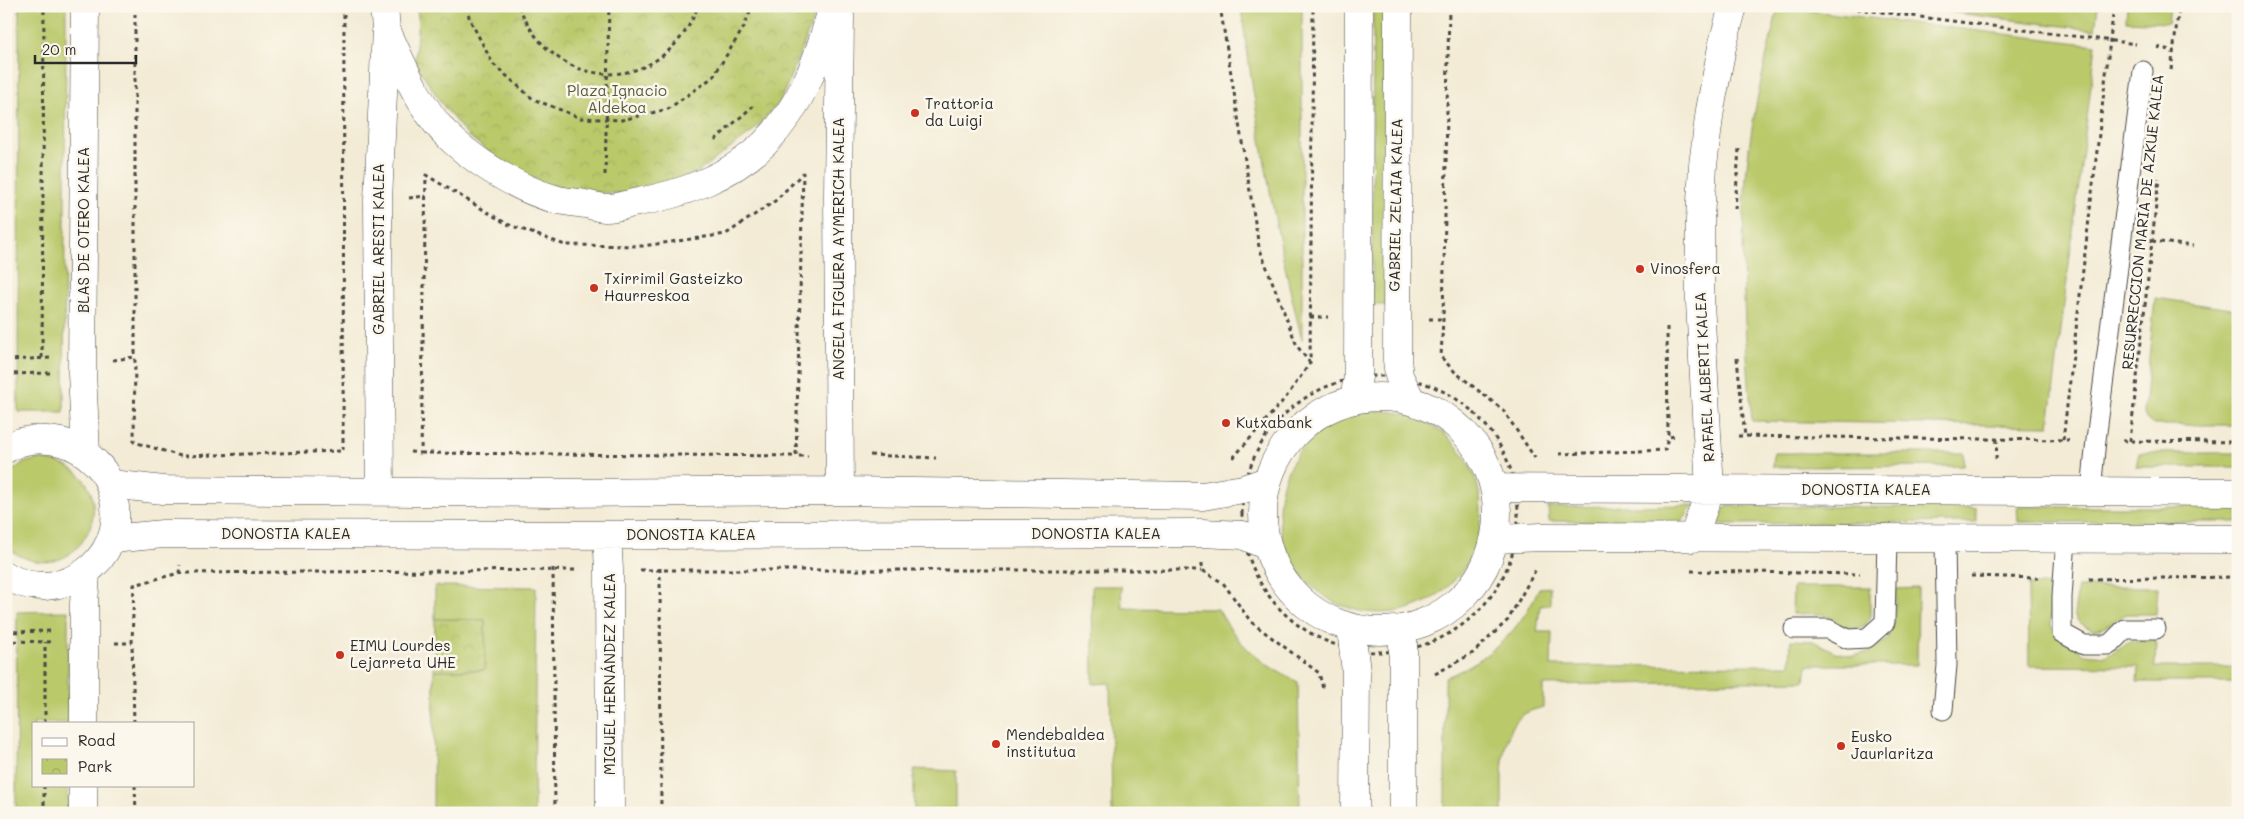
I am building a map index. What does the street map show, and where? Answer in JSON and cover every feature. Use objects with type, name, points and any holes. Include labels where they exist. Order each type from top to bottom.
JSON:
[{"type":"street","name":"BLAS DE OTERO KALEA","points":[[85,6],[82,373],[86,453]]},
{"type":"street","points":[[385,18],[415,90],[428,112],[444,131],[464,149],[514,182],[554,199],[607,208],[657,199],[712,180],[764,144],[804,92],[824,39],[833,6]]},
{"type":"street","name":"ANGELA FIGUERA AYMERICH KALEA","points":[[840,6],[840,492]]},
{"type":"street","points":[[1356,388],[1359,6]]},
{"type":"street","name":"GABRIEL ZELAIA KALEA","points":[[1398,6],[1395,318],[1399,376],[1411,400]]},
{"type":"street","name":"RAFAEL ALBERTI KALEA","points":[[1693,538],[1710,490],[1700,302],[1700,220],[1703,165],[1710,110],[1722,47],[1733,6]]},
{"type":"street","name":"GABRIEL ARESTI KALEA","points":[[380,491],[378,200],[385,18]]},
{"type":"street","points":[[111,484],[163,490],[553,493],[840,492],[1203,496],[1255,485],[1300,428],[1356,388]]},
{"type":"street","points":[[1356,388],[1383,396],[1411,400],[1440,412],[1465,432],[1506,488],[1497,513],[1506,538]]},
{"type":"street","points":[[6,449],[29,440],[49,439],[68,443],[86,453],[101,467],[111,484],[116,512],[112,539],[102,558],[86,573],[64,584],[40,587],[17,582],[6,576]]},
{"type":"street","points":[[1255,485],[1263,513],[1267,546],[1275,565],[1298,598],[1314,611],[1332,621],[1353,639],[1356,672],[1355,813]]},
{"type":"street","name":"DONOSTIA KALEA","points":[[1506,488],[2238,492]]},
{"type":"street","name":"DONOSTIA KALEA","points":[[112,539],[163,534],[1202,533],[1243,535],[1267,546]]},
{"type":"street","name":"MIGUEL HERNÁNDEZ KALEA","points":[[608,535],[610,813]]},
{"type":"street","points":[[1506,538],[2238,539]]},
{"type":"street","points":[[1403,640],[1429,620],[1452,606],[1472,587],[1486,564],[1506,538]]},
{"type":"street","points":[[84,722],[84,604],[86,573]]},
{"type":"street","points":[[1353,639],[1377,631],[1403,640]]},
{"type":"street","points":[[1403,640],[1403,813]]},
{"type":"street","points":[[83,813],[84,786]]},
{"type":"lane","points":[[2091,491],[2142,71]]},
{"type":"lane","points":[[1794,628],[1828,629],[1848,640],[1867,638],[1885,622],[1887,538]]},
{"type":"lane","points":[[1943,710],[1947,665],[1945,539]]},
{"type":"lane","points":[[2066,539],[2062,597],[2062,633],[2084,645],[2109,644],[2125,629],[2156,628]]},
{"type":"path","points":[[42,358],[44,6]]},
{"type":"path","points":[[135,6],[135,358]]},
{"type":"path","points":[[343,451],[344,6]]},
{"type":"path","points":[[468,6],[469,18],[493,64],[533,99],[581,118],[605,120],[622,120],[668,109],[713,77],[744,27],[752,6]]},
{"type":"path","points":[[520,6],[536,36],[552,54],[572,66],[588,72],[609,74],[628,73],[645,67],[665,54],[682,39],[698,6]]},
{"type":"path","points":[[607,208],[605,120],[609,74],[609,6]]},
{"type":"path","points":[[1220,6],[1259,247],[1297,346],[1310,364]]},
{"type":"path","points":[[1228,464],[1287,396],[1310,364],[1314,6]]},
{"type":"path","points":[[1443,319],[1449,6]]},
{"type":"path","points":[[1833,6],[2110,39],[2137,44]]},
{"type":"path","points":[[2063,440],[2114,6]]},
{"type":"path","name":"RESURRECCION MARIA DE AZKUE KALEA","points":[[2170,79],[2179,6]]},
{"type":"path","points":[[2156,47],[2174,50]]},
{"type":"path","points":[[713,142],[760,100]]},
{"type":"path","points":[[1734,219],[1740,147]]},
{"type":"path","points":[[421,452],[426,176],[507,224],[565,245],[643,246],[726,234],[776,201],[803,173],[796,456]]},
{"type":"path","name":"RESURRECCION MARIA DE AZKUE KALEA","points":[[2130,441],[2160,174]]},
{"type":"path","points":[[2152,241],[2193,246]]},
{"type":"path","points":[[1553,455],[1665,450],[1668,437],[1667,317]]},
{"type":"path","points":[[115,350],[115,366]]},
{"type":"path","points":[[1737,354],[1745,436]]},
{"type":"path","points":[[1399,376],[1437,387],[1470,408],[1496,437],[1511,468],[1506,488],[1506,538],[1510,562],[1499,585],[1485,606],[1466,623],[1445,637],[1403,640],[1320,640],[1291,622],[1267,596],[1250,564],[1243,535],[1255,485],[1251,462],[1265,436],[1283,414],[1305,397],[1331,384],[1356,388],[1399,376]]},
{"type":"path","points":[[1668,437],[1708,434],[2238,442]]},
{"type":"path","points":[[184,456],[380,450],[554,454],[869,455],[869,445]]},
{"type":"path","points":[[553,493],[554,454]]},
{"type":"path","points":[[661,493],[664,455]]},
{"type":"path","points":[[1534,455],[1543,455]]},
{"type":"path","points":[[1202,533],[1202,570]]},
{"type":"path","points":[[552,534],[556,813]]},
{"type":"path","points":[[661,535],[661,813]]},
{"type":"path","points":[[179,573],[553,570],[1202,570],[1222,583],[1251,622],[1319,673],[1323,691]]},
{"type":"path","points":[[115,637],[115,652]]},
{"type":"path","points":[[45,722],[46,642]]},
{"type":"path","points":[[132,643],[134,722]]},
{"type":"path","points":[[44,786],[44,813]]},
{"type":"path","points":[[135,786],[136,813]]},
{"type":"green space","points":[[19,6],[66,6],[64,412],[18,412]]},
{"type":"green space","name":"Plaza Ignacio Aldekoa","points":[[415,6],[819,6],[780,102],[751,133],[695,174],[634,194],[557,190],[500,161],[465,133],[442,104],[415,62],[418,16]]},
{"type":"green space","points":[[1302,6],[1302,340],[1267,175],[1241,8]]},
{"type":"green space","points":[[1373,6],[1387,6],[1386,305],[1372,305]]},
{"type":"green space","points":[[1898,6],[2098,6],[2095,30]]},
{"type":"green space","points":[[2127,6],[2170,6],[2168,23],[2126,21]]},
{"type":"green space","points":[[1778,7],[2096,45],[2049,426],[1752,421],[1747,358],[1743,230],[1752,127]]},
{"type":"green space","points":[[2155,298],[2238,310],[2238,425],[2154,425],[2145,417],[2144,408]]},
{"type":"green space","points":[[1370,411],[1390,411],[1419,418],[1452,440],[1474,473],[1481,502],[1481,522],[1474,551],[1452,584],[1419,606],[1390,613],[1370,613],[1341,606],[1308,584],[1286,551],[1279,522],[1279,502],[1286,473],[1308,440],[1341,418]]},
{"type":"green space","points":[[1774,453],[1964,453],[1963,466],[1773,467]]},
{"type":"green space","points":[[2139,453],[2238,453],[2238,467],[2136,467]]},
{"type":"green space","points":[[38,459],[69,468],[87,485],[93,506],[90,528],[77,548],[58,560],[34,561],[6,547],[6,475],[23,463]]},
{"type":"green space","points":[[1694,505],[1681,523],[1549,521],[1548,507]]},
{"type":"green space","points":[[1727,506],[1976,508],[1976,522],[1716,524]]},
{"type":"green space","points":[[2017,507],[2238,507],[2238,522],[2018,522]]},
{"type":"green space","points":[[2028,585],[2048,585],[2051,625],[2060,637],[2085,654],[2105,656],[2132,641],[2156,641],[2155,667],[2238,667],[2238,682],[2137,682],[2138,667],[2029,666]]},
{"type":"green space","points":[[435,586],[536,587],[534,813],[433,813],[434,670],[484,670],[485,620],[435,619]]},
{"type":"green space","points":[[1092,586],[1121,586],[1122,608],[1218,609],[1234,633],[1251,652],[1272,668],[1298,682],[1300,813],[1112,813],[1110,683],[1093,684]]},
{"type":"green space","points":[[1550,587],[1550,605],[1540,606],[1537,632],[1552,632],[1551,666],[1790,665],[1791,640],[1813,641],[1835,652],[1853,656],[1868,652],[1887,640],[1894,622],[1896,589],[1918,588],[1917,665],[1807,665],[1805,681],[1543,685],[1543,707],[1521,716],[1513,726],[1508,737],[1503,762],[1502,813],[1445,813],[1445,678],[1489,653],[1512,631],[1522,618],[1539,588]]},
{"type":"green space","points":[[1793,587],[1870,587],[1870,616],[1866,625],[1851,629],[1841,626],[1827,616],[1820,614],[1792,614]]},
{"type":"green space","points":[[2078,587],[2158,587],[2156,614],[2125,614],[2105,627],[2095,630],[2086,627],[2078,621],[2074,614]]},
{"type":"green space","points":[[68,611],[68,722],[32,722],[32,786],[68,786],[68,813],[16,813],[17,612]]},
{"type":"green space","points":[[435,619],[485,620],[485,670],[434,670]]},
{"type":"green space","points":[[914,769],[956,771],[956,813],[914,813]]},
{"type":"place","name":"Trattoria da Luigi","points":[[915,113]]},
{"type":"place","name":"Vinosfera","points":[[1640,269]]},
{"type":"place","name":"Txirrimil Gasteizko Haurreskoa","points":[[594,288]]},
{"type":"place","name":"Kutxabank","points":[[1226,423]]},
{"type":"place","name":"EIMU Lourdes Lejarreta UHE","points":[[340,655]]},
{"type":"place","name":"Mendebaldea institutua","points":[[996,744]]},
{"type":"place","name":"Eusko Jaurlaritza","points":[[1841,746]]}]
